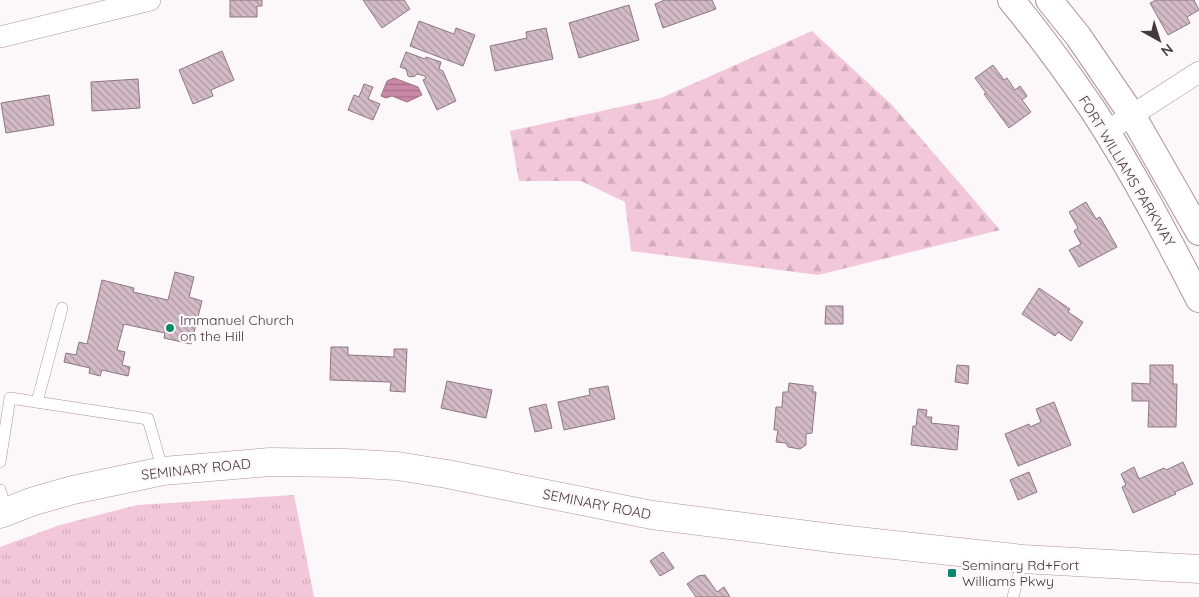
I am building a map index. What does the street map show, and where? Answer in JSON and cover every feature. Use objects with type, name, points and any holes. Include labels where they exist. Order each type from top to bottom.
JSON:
[{"type":"main road","name":"SEMINARY ROAD","points":[[2,505],[163,471],[270,462],[397,466],[448,474],[652,515],[839,539],[1024,559],[1199,569]]},
{"type":"street","points":[[0,37],[150,0]]},
{"type":"street","name":"FORT WILLIAMS PARKWAY","points":[[1011,0],[1060,64],[1106,132],[1162,228],[1199,299]]},
{"type":"street","points":[[1049,0],[1078,36],[1132,115],[1199,232]]},
{"type":"street","points":[[1106,132],[1199,72]]},
{"type":"lane","points":[[37,402],[62,308]]},
{"type":"lane","points":[[0,462],[5,396],[148,419],[163,471]]},
{"type":"lane","points":[[1013,597],[1024,559]]},
{"type":"green space","points":[[812,31],[893,106],[1000,230],[818,275],[631,251],[625,202],[581,181],[519,181],[510,131],[661,98]]},
{"type":"green space","points":[[294,495],[314,597],[0,597],[0,547],[60,525],[137,505]]},
{"type":"shaded area","points":[[394,78],[418,87],[422,95],[407,102],[392,96],[386,98],[381,96],[387,81]]},
{"type":"building","points":[[230,0],[262,0],[262,6],[257,6],[257,17],[230,17]]},
{"type":"building","points":[[363,0],[404,0],[410,9],[382,28]]},
{"type":"building","points":[[665,0],[712,0],[716,9],[663,28],[655,4]]},
{"type":"building","points":[[1156,0],[1194,0],[1199,10],[1187,17],[1190,23],[1168,35],[1150,3]]},
{"type":"building","points":[[629,5],[639,40],[579,58],[569,23]]},
{"type":"building","points":[[419,21],[454,34],[456,28],[475,35],[463,66],[410,46]]},
{"type":"building","points":[[546,28],[553,59],[495,71],[490,46],[527,38],[526,32]]},
{"type":"building","points":[[222,51],[234,80],[211,90],[213,96],[193,104],[179,70]]},
{"type":"building","points":[[406,52],[425,59],[426,57],[441,62],[439,69],[443,71],[456,101],[437,110],[423,80],[426,78],[425,76],[417,74],[411,77],[408,76],[406,69],[400,67]]},
{"type":"building","points":[[993,65],[1004,80],[1007,78],[1015,90],[1020,86],[1027,96],[1022,100],[1031,112],[1009,128],[984,94],[986,93],[975,78]]},
{"type":"building","points":[[138,79],[140,108],[92,111],[91,82]]},
{"type":"building","points":[[364,84],[373,87],[368,99],[380,104],[373,120],[348,110],[354,95],[359,97]]},
{"type":"building","points":[[49,95],[54,125],[6,133],[1,103]]},
{"type":"building","points":[[1086,202],[1096,219],[1100,217],[1117,247],[1079,267],[1069,250],[1081,244],[1074,231],[1078,228],[1069,212]]},
{"type":"building","name":"Immanuel Church on the Hill","points":[[175,272],[194,277],[189,297],[202,301],[191,344],[164,338],[165,333],[124,324],[117,350],[125,352],[122,365],[130,367],[128,376],[102,370],[100,376],[89,373],[90,368],[64,362],[66,353],[76,355],[79,342],[87,344],[102,280],[134,288],[133,292],[168,300]]},
{"type":"building","points":[[1039,288],[1070,309],[1068,312],[1083,322],[1071,341],[1058,332],[1055,336],[1022,314]]},
{"type":"building","points":[[826,306],[843,306],[843,324],[825,324]]},
{"type":"building","points":[[331,347],[348,347],[348,355],[394,357],[394,349],[407,349],[405,392],[390,391],[391,382],[330,380]]},
{"type":"building","points":[[957,365],[969,366],[968,384],[955,382]]},
{"type":"building","points":[[1150,365],[1173,365],[1173,384],[1177,384],[1176,427],[1148,427],[1149,401],[1132,401],[1132,383],[1150,384]]},
{"type":"building","points":[[447,381],[492,390],[486,418],[441,408]]},
{"type":"building","points":[[789,383],[813,386],[813,392],[816,392],[812,433],[806,434],[806,445],[800,449],[788,447],[786,443],[776,442],[778,430],[774,430],[776,407],[782,407],[783,392],[788,392]]},
{"type":"building","points":[[608,386],[615,419],[564,430],[558,402],[590,395],[589,389]]},
{"type":"building","points":[[1054,402],[1071,445],[1018,466],[1005,434],[1029,424],[1030,427],[1041,422],[1036,409]]},
{"type":"building","points":[[546,404],[552,428],[535,432],[529,408]]},
{"type":"building","points":[[918,409],[927,410],[926,417],[932,417],[931,423],[959,426],[957,450],[911,445],[913,426],[916,426]]},
{"type":"building","points":[[1183,462],[1193,484],[1175,492],[1176,494],[1133,513],[1122,487],[1126,485],[1121,474],[1134,467],[1139,479]]},
{"type":"building","points":[[1029,472],[1037,492],[1018,500],[1010,480]]},
{"type":"building","points":[[663,552],[674,568],[660,576],[650,561]]},
{"type":"building","points":[[705,575],[717,592],[724,587],[730,597],[696,597],[687,584],[698,576]]},
{"type":"place","name":"Immanuel Church on the Hill","points":[[170,328]]},
{"type":"place","name":"Seminary Rd+Fort Williams Pkwy","points":[[952,573]]}]
